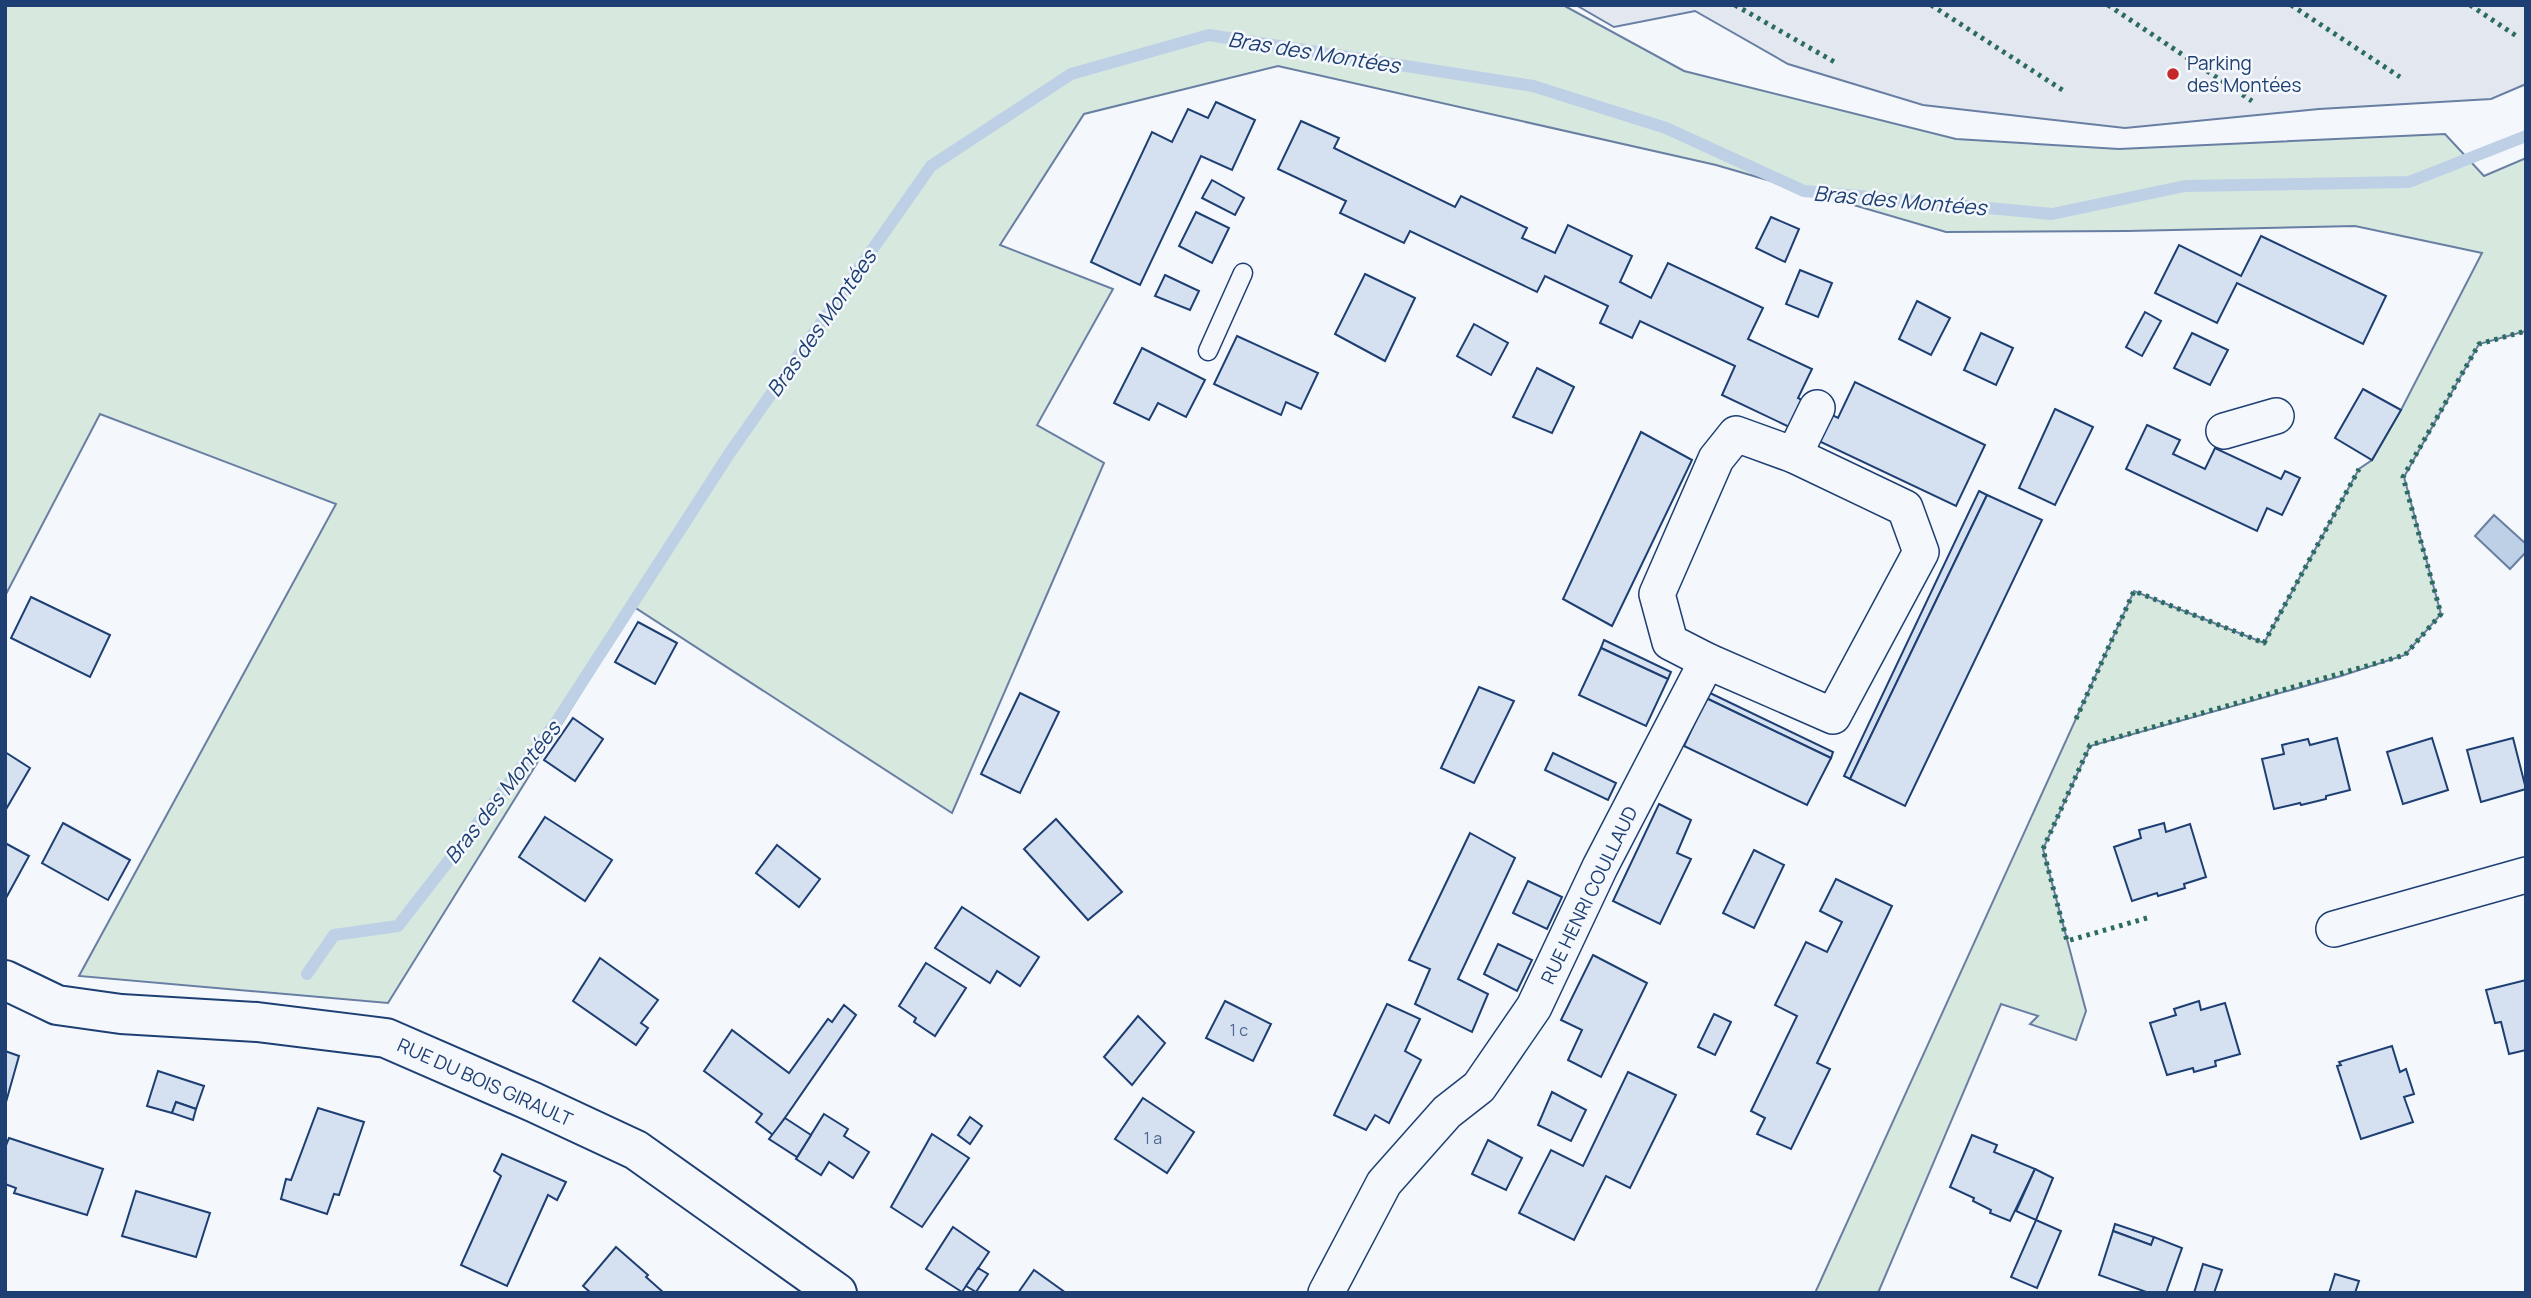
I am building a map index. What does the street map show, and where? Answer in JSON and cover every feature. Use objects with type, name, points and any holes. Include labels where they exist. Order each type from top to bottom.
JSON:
[{"type":"street","points":[[1794,455],[1817,408]]},
{"type":"street","points":[[2224,431],[2276,416]]},
{"type":"street","points":[[1736,434],[1794,455],[1905,508],[1921,552],[1833,716],[1707,661],[1670,642],[1657,594],[1716,459],[1736,434]]},
{"type":"street","name":"RUE HENRI COULLAUD","points":[[1326,1293],[1384,1183],[1447,1112],[1479,1087],[1534,1007],[1600,867],[1707,661]]},
{"type":"street","points":[[2334,929],[2526,875]]},
{"type":"street","name":"RUE DU BOIS GIRAULT","points":[[5,980],[57,1005],[121,1014],[257,1022],[386,1038],[636,1150],[837,1293]]},
{"type":"lane","points":[[1208,351],[1243,273]]},
{"type":"shaded area","points":[[5,5],[1563,5],[1684,71],[1956,139],[2119,149],[2445,134],[2484,176],[2526,158],[2526,331],[2479,344],[2404,477],[2441,614],[2405,655],[2341,676],[2090,746],[2043,849],[2086,1011],[2076,1040],[2030,1024],[2038,1016],[2001,1004],[1878,1293],[1815,1293],[2134,591],[2264,643],[2359,469],[2372,460],[2401,410],[2482,253],[2355,226],[1946,232],[1716,165],[1278,66],[1084,114],[1000,245],[1113,289],[1037,425],[1104,463],[952,813],[634,607],[388,1003],[79,976],[336,504],[100,414],[5,596]]},
{"type":"shaded area","name":"Parking des Montées","points":[[1576,5],[2526,5],[2526,84],[2491,99],[2319,109],[2125,128],[1923,105],[1788,64],[1695,11],[1614,27]]},
{"type":"water","points":[[2494,515],[2526,544],[2526,552],[2510,569],[2475,536]]},
{"type":"building","points":[[1216,102],[1255,120],[1232,170],[1201,156],[1140,285],[1091,262],[1152,132],[1172,142],[1188,109],[1208,118]]},
{"type":"building","points":[[1301,121],[1339,138],[1334,148],[1455,207],[1461,196],[1527,228],[1522,238],[1555,253],[1568,225],[1632,256],[1620,282],[1651,298],[1668,263],[1763,308],[1748,339],[1812,369],[1798,398],[1838,418],[1855,382],[1985,445],[1956,506],[1722,395],[1735,366],[1640,321],[1632,338],[1600,323],[1608,306],[1545,276],[1537,292],[1410,231],[1404,243],[1340,213],[1346,201],[1278,169]]},
{"type":"building","points":[[1212,180],[1244,198],[1235,215],[1202,198]]},
{"type":"building","points":[[1196,212],[1229,228],[1212,263],[1179,246]]},
{"type":"building","points":[[1771,217],[1799,229],[1785,262],[1756,248]]},
{"type":"building","points":[[2261,236],[2386,296],[2363,344],[2237,283],[2217,323],[2155,293],[2179,245],[2241,276]]},
{"type":"building","points":[[1800,270],[1832,283],[1818,317],[1786,304]]},
{"type":"building","points":[[1365,274],[1415,298],[1385,361],[1335,334]]},
{"type":"building","points":[[1165,275],[1199,291],[1190,310],[1155,296]]},
{"type":"building","points":[[1917,301],[1950,318],[1931,355],[1899,339]]},
{"type":"building","points":[[2145,312],[2161,321],[2142,356],[2126,347]]},
{"type":"building","points":[[1474,324],[1508,343],[1491,375],[1457,356]]},
{"type":"building","points":[[1981,333],[2013,348],[1996,385],[1964,370]]},
{"type":"building","points":[[2192,333],[2228,350],[2210,385],[2174,368]]},
{"type":"building","points":[[1237,336],[1318,373],[1301,409],[1286,402],[1281,415],[1214,384]]},
{"type":"building","points":[[1142,348],[1205,380],[1186,417],[1158,403],[1149,420],[1114,403]]},
{"type":"building","points":[[1537,368],[1574,387],[1552,433],[1513,417]]},
{"type":"building","points":[[2363,389],[2401,410],[2372,460],[2335,438]]},
{"type":"building","points":[[2055,409],[2093,427],[2055,505],[2019,488]]},
{"type":"building","points":[[2147,425],[2180,440],[2173,454],[2205,469],[2215,448],[2281,479],[2285,471],[2300,478],[2282,515],[2267,508],[2257,531],[2126,469]]},
{"type":"building","points":[[1641,432],[1692,460],[1612,626],[1563,599]]},
{"type":"building","points":[[1979,491],[1987,495],[1850,779],[1844,776]]},
{"type":"building","points":[[1987,495],[2042,520],[1905,806],[1850,779]]},
{"type":"building","points":[[31,597],[110,635],[90,677],[11,638]]},
{"type":"building","points":[[638,622],[677,643],[655,684],[615,662]]},
{"type":"building","points":[[1604,640],[1671,672],[1668,679],[1601,648]]},
{"type":"building","points":[[1601,648],[1668,679],[1646,726],[1579,695]]},
{"type":"building","points":[[1479,687],[1514,701],[1474,783],[1441,768]]},
{"type":"building","points":[[1020,693],[1059,712],[1020,793],[981,774]]},
{"type":"building","points":[[1710,693],[1833,752],[1831,758],[1706,698]]},
{"type":"building","points":[[1706,698],[1831,758],[1807,805],[1684,746]]},
{"type":"building","points":[[573,718],[603,739],[575,781],[544,760]]},
{"type":"building","points":[[2337,738],[2350,790],[2326,796],[2326,799],[2274,809],[2262,759],[2284,754],[2282,745],[2308,739],[2310,745]]},
{"type":"building","points":[[2432,738],[2448,790],[2403,804],[2387,752]]},
{"type":"building","points":[[2513,738],[2526,789],[2481,802],[2467,750]]},
{"type":"building","points":[[5,752],[30,768],[5,811]]},
{"type":"building","points":[[1553,753],[1616,783],[1608,800],[1545,770]]},
{"type":"building","points":[[1659,804],[1691,820],[1677,853],[1691,859],[1660,924],[1613,901]]},
{"type":"building","points":[[545,817],[612,860],[585,901],[519,857]]},
{"type":"building","points":[[1056,819],[1122,892],[1088,920],[1024,849]]},
{"type":"building","points":[[63,823],[130,860],[108,900],[42,863]]},
{"type":"building","points":[[2164,823],[2166,832],[2190,824],[2206,877],[2184,884],[2185,888],[2132,901],[2114,847],[2141,838],[2139,830]]},
{"type":"building","points":[[1470,833],[1515,858],[1458,979],[1488,994],[1472,1032],[1415,1004],[1430,969],[1409,960]]},
{"type":"building","points":[[5,843],[29,856],[6,898],[5,897]]},
{"type":"building","points":[[777,845],[820,879],[799,907],[756,873]]},
{"type":"building","points":[[1754,850],[1784,865],[1754,928],[1723,913]]},
{"type":"building","points":[[1836,879],[1892,906],[1817,1063],[1830,1069],[1791,1149],[1757,1134],[1765,1118],[1751,1111],[1797,1016],[1775,1005],[1806,942],[1827,952],[1842,922],[1820,911]]},
{"type":"building","points":[[1528,881],[1562,897],[1547,929],[1513,913]]},
{"type":"building","points":[[962,907],[1039,957],[1020,986],[997,971],[990,983],[935,948]]},
{"type":"building","points":[[1498,944],[1532,960],[1517,991],[1484,974]]},
{"type":"building","points":[[1593,955],[1647,983],[1601,1077],[1568,1060],[1582,1030],[1561,1020]]},
{"type":"building","points":[[600,958],[658,1000],[641,1023],[648,1028],[636,1045],[573,1001]]},
{"type":"building","points":[[926,963],[966,988],[935,1036],[914,1022],[916,1018],[899,1006]]},
{"type":"building","points":[[2526,980],[2526,1050],[2509,1054],[2501,1022],[2495,1023],[2486,990]]},
{"type":"building","points":[[1225,1001],[1271,1024],[1253,1061],[1206,1038]]},
{"type":"building","points":[[2199,1001],[2201,1010],[2225,1003],[2240,1054],[2215,1061],[2216,1066],[2194,1072],[2193,1068],[2167,1075],[2150,1023],[2176,1015],[2174,1009]]},
{"type":"building","points":[[1387,1004],[1420,1019],[1405,1051],[1421,1060],[1389,1123],[1375,1115],[1366,1130],[1334,1115]]},
{"type":"building","points":[[844,1005],[856,1015],[773,1135],[756,1122],[762,1114],[704,1071],[732,1030],[789,1073],[828,1019],[832,1022]]},
{"type":"building","points":[[1714,1014],[1731,1022],[1715,1055],[1698,1047]]},
{"type":"building","points":[[1138,1016],[1165,1043],[1132,1085],[1104,1057]]},
{"type":"building","points":[[2392,1046],[2400,1072],[2406,1069],[2414,1094],[2404,1097],[2413,1122],[2361,1139],[2337,1066],[2341,1065],[2339,1062]]},
{"type":"building","points":[[5,1051],[19,1056],[6,1102],[5,1102]]},
{"type":"building","points":[[158,1071],[204,1086],[196,1109],[176,1102],[172,1113],[147,1106]]},
{"type":"building","points":[[1628,1072],[1676,1095],[1630,1188],[1606,1176],[1574,1240],[1519,1213],[1551,1150],[1583,1166]]},
{"type":"building","points":[[1552,1092],[1586,1110],[1571,1141],[1538,1125]]},
{"type":"building","points":[[1143,1098],[1194,1132],[1167,1173],[1115,1139]]},
{"type":"building","points":[[176,1102],[196,1109],[193,1120],[172,1113]]},
{"type":"building","points":[[318,1108],[364,1122],[339,1195],[334,1194],[327,1214],[281,1199],[286,1179],[291,1180]]},
{"type":"building","points":[[824,1114],[848,1129],[844,1136],[869,1152],[853,1178],[829,1162],[821,1175],[796,1159]]},
{"type":"building","points":[[970,1117],[982,1126],[970,1144],[958,1135]]},
{"type":"building","points":[[785,1118],[811,1135],[797,1157],[769,1139]]},
{"type":"building","points":[[932,1134],[969,1158],[922,1227],[891,1207]]},
{"type":"building","points":[[1972,1135],[1997,1145],[1994,1152],[2035,1169],[2010,1221],[1990,1213],[1991,1210],[1973,1201],[1974,1198],[1950,1187]]},
{"type":"building","points":[[9,1138],[103,1169],[87,1215],[14,1193],[16,1188],[5,1184],[5,1148]]},
{"type":"building","points":[[1488,1140],[1522,1158],[1506,1190],[1472,1174]]},
{"type":"building","points":[[502,1154],[566,1182],[557,1200],[548,1195],[507,1286],[461,1265],[501,1176],[494,1171]]},
{"type":"building","points":[[2035,1169],[2053,1178],[2036,1220],[2016,1211]]},
{"type":"building","points":[[136,1191],[210,1213],[196,1257],[122,1236]]},
{"type":"building","points":[[2036,1220],[2061,1231],[2037,1288],[2011,1277]]},
{"type":"building","points":[[2115,1224],[2154,1237],[2151,1245],[2113,1231]]},
{"type":"building","points":[[953,1227],[989,1252],[962,1292],[926,1269]]},
{"type":"building","points":[[2113,1231],[2151,1245],[2154,1237],[2182,1248],[2166,1293],[2149,1293],[2099,1275]]},
{"type":"building","points":[[616,1247],[664,1293],[591,1293],[583,1286]]},
{"type":"building","points":[[2203,1264],[2222,1270],[2214,1293],[2194,1293]]},
{"type":"building","points":[[978,1268],[988,1274],[976,1292],[966,1286]]},
{"type":"building","points":[[1034,1270],[1066,1293],[1018,1293]]},
{"type":"building","points":[[2335,1274],[2359,1281],[2355,1293],[2329,1293]]},
{"type":"waterway","name":"Bras des Montées","points":[[307,974],[334,935],[398,926],[557,721],[729,454],[931,166],[1071,74],[1209,35],[1533,86],[1666,128],[1804,191],[2052,214],[2185,186],[2409,182],[2526,136]]},
{"type":"hedge","points":[[1735,5],[1838,64]]},
{"type":"hedge","points":[[1931,5],[2064,91]]},
{"type":"hedge","points":[[2108,5],[2252,101]]},
{"type":"hedge","points":[[2291,5],[2400,77]]},
{"type":"hedge","points":[[2470,5],[2518,37]]},
{"type":"hedge","points":[[2147,918],[2067,941],[2043,849],[2090,745],[2405,655],[2441,614],[2403,477],[2479,344],[2526,331]]},
{"type":"hedge","points":[[2076,719],[2134,591],[2264,643],[2359,469]]},
{"type":"place","name":"Parking des Montées","points":[[2173,74]]}]
